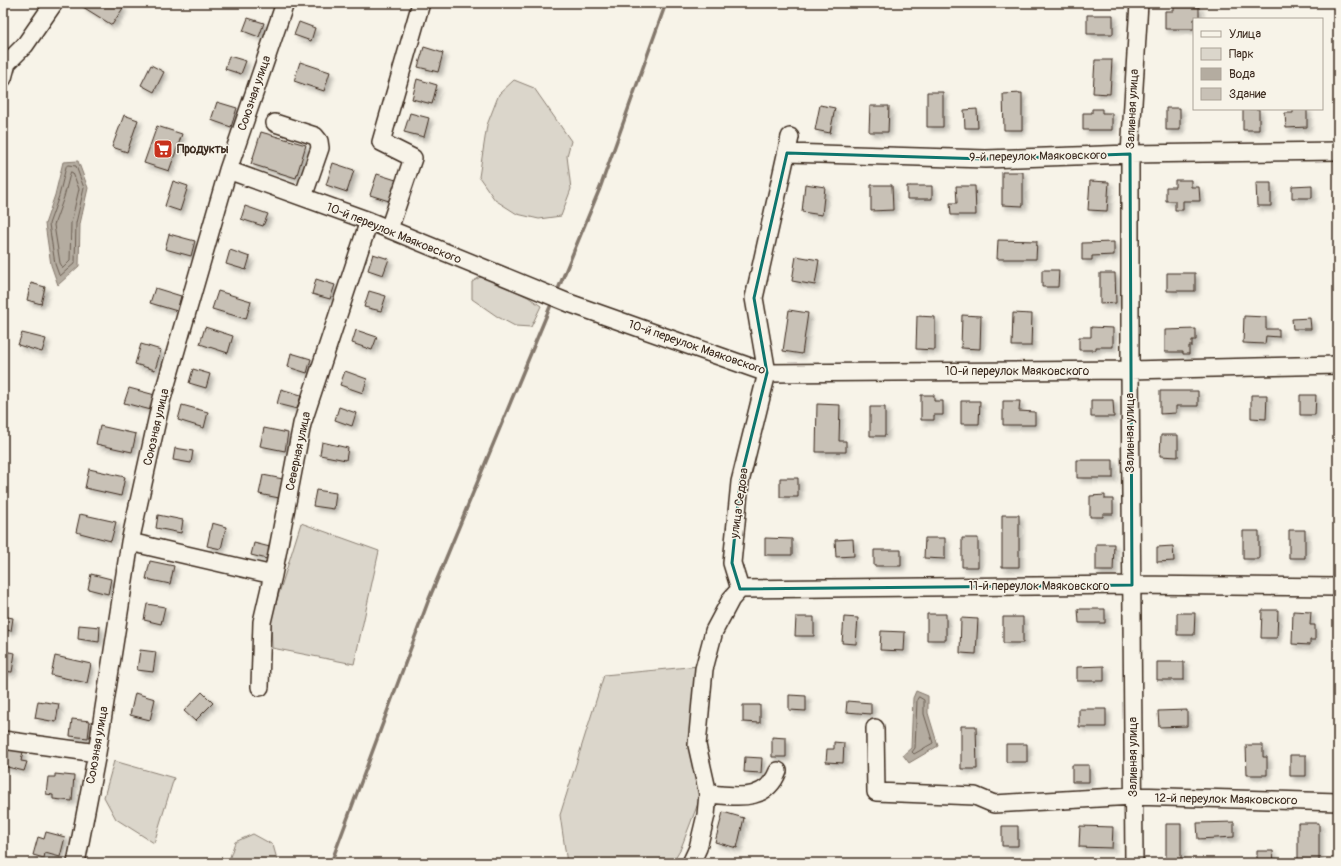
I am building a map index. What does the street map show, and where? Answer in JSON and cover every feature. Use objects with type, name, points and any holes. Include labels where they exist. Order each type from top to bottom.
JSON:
[{"type":"street","points":[[3,78],[7,63],[25,45],[54,3]]},
{"type":"street","name":"Союзная улица","points":[[76,863],[97,753],[130,542],[161,402],[228,170],[285,3]]},
{"type":"street","name":"Заливная улица","points":[[1134,863],[1130,370],[1130,154],[1139,3]]},
{"type":"street","points":[[388,229],[413,158],[381,142],[421,5]]},
{"type":"street","points":[[275,123],[315,136],[319,141],[320,148],[303,197]]},
{"type":"street","name":"9-й переулок Маяковского","points":[[788,145],[986,159],[1130,154],[1338,151]]},
{"type":"street","name":"улица Седова","points":[[740,589],[732,563],[740,482],[767,373],[754,298],[788,145]]},
{"type":"street","name":"10-й переулок Маяковского","points":[[228,170],[369,221],[569,303],[767,373],[1130,370],[1338,365]]},
{"type":"street","name":"Северная улица","points":[[260,687],[262,622],[273,575],[302,424],[369,221]]},
{"type":"street","points":[[130,542],[273,575]]},
{"type":"street","name":"11-й переулок Маяковского","points":[[740,589],[1132,585],[1338,588]]},
{"type":"street","points":[[691,863],[698,848],[706,815],[708,794],[697,745],[704,669],[714,631],[731,599],[740,589]]},
{"type":"street","name":"12-й переулок Маяковского","points":[[875,728],[876,792],[975,796],[994,804],[1133,796],[1338,802]]},
{"type":"street","points":[[3,740],[97,753]]},
{"type":"street","points":[[708,794],[744,797],[762,792],[774,781],[778,771]]},
{"type":"highlighted area","points":[[787,153],[986,159],[1130,154],[1132,585],[740,589],[732,563],[740,482],[767,373],[754,298]]},
{"type":"green space","points":[[514,80],[534,88],[571,141],[567,156],[571,189],[561,216],[539,219],[517,214],[495,200],[479,177],[487,125],[499,94]]},
{"type":"green space","points":[[482,276],[528,297],[541,306],[531,327],[515,326],[498,317],[472,299],[472,282]]},
{"type":"green space","points":[[301,523],[379,551],[354,664],[272,648],[271,619]]},
{"type":"green space","points":[[699,666],[702,793],[681,848],[672,863],[567,863],[560,815],[604,675]]},
{"type":"green space","points":[[114,761],[174,778],[154,843],[116,819],[104,797]]},
{"type":"green space","points":[[253,834],[273,845],[278,863],[229,863],[235,842]]},
{"type":"water","points":[[78,161],[88,188],[80,224],[79,266],[58,285],[51,265],[45,224],[55,195],[63,162]]},
{"type":"water","points":[[916,691],[928,696],[928,713],[938,746],[909,763],[903,755],[911,748],[913,698]]},
{"type":"building","points":[[85,3],[115,3],[123,8],[112,25],[83,7]]},
{"type":"building","points":[[1174,7],[1199,7],[1199,18],[1193,18],[1193,29],[1165,29],[1165,11],[1174,11]]},
{"type":"building","points":[[1087,15],[1113,15],[1113,34],[1087,34]]},
{"type":"building","points":[[248,18],[264,23],[259,37],[243,31]]},
{"type":"building","points":[[299,22],[315,28],[311,41],[294,35]]},
{"type":"building","points":[[424,47],[443,53],[438,72],[418,67]]},
{"type":"building","points":[[229,56],[246,61],[241,74],[225,69]]},
{"type":"building","points":[[1095,60],[1112,60],[1110,94],[1093,93]]},
{"type":"building","points":[[300,62],[330,72],[324,91],[294,81]]},
{"type":"building","points":[[151,65],[164,72],[154,92],[141,85]]},
{"type":"building","points":[[417,79],[437,85],[432,104],[412,99]]},
{"type":"building","points":[[927,92],[943,92],[943,127],[927,127]]},
{"type":"building","points":[[1022,93],[1022,130],[1004,130],[1003,94]]},
{"type":"building","points":[[217,102],[237,108],[231,127],[211,120]]},
{"type":"building","points":[[820,105],[835,108],[830,133],[815,130]]},
{"type":"building","points":[[870,106],[889,106],[888,132],[869,132]]},
{"type":"building","points":[[1166,108],[1180,108],[1180,130],[1166,130]]},
{"type":"building","points":[[977,109],[978,128],[965,128],[964,110]]},
{"type":"building","points":[[1092,109],[1102,109],[1102,113],[1112,113],[1112,130],[1083,130],[1083,113],[1092,113]]},
{"type":"building","points":[[1243,110],[1259,110],[1259,130],[1243,130]]},
{"type":"building","points":[[1293,110],[1307,110],[1307,127],[1286,128],[1285,113],[1293,113]]},
{"type":"building","points":[[410,113],[429,118],[424,137],[404,132]]},
{"type":"building","points":[[124,115],[138,120],[127,152],[112,147]]},
{"type":"building","name":"Продукты","points":[[157,126],[182,134],[169,171],[144,163]]},
{"type":"building","points":[[261,132],[306,145],[296,178],[251,164]]},
{"type":"building","points":[[333,163],[354,170],[347,192],[326,185]]},
{"type":"building","points":[[1002,172],[1023,172],[1023,206],[1002,205]]},
{"type":"building","points":[[377,174],[399,181],[392,202],[370,195]]},
{"type":"building","points":[[1175,180],[1191,180],[1191,187],[1199,187],[1200,201],[1183,201],[1183,210],[1175,210],[1175,201],[1166,201],[1166,187],[1175,187]]},
{"type":"building","points":[[173,181],[188,186],[180,211],[165,206]]},
{"type":"building","points":[[1090,181],[1109,182],[1107,211],[1088,210]]},
{"type":"building","points":[[1256,183],[1271,183],[1271,206],[1257,206]]},
{"type":"building","points":[[805,184],[825,187],[822,215],[802,212]]},
{"type":"building","points":[[871,185],[892,185],[893,210],[871,211]]},
{"type":"building","points":[[1312,185],[1312,198],[1292,198],[1292,186]]},
{"type":"building","points":[[907,186],[932,186],[932,199],[907,199]]},
{"type":"building","points":[[956,186],[975,186],[976,215],[951,215],[950,203],[957,203]]},
{"type":"building","points":[[245,206],[268,214],[263,226],[241,219]]},
{"type":"building","points":[[169,234],[195,241],[191,256],[165,249]]},
{"type":"building","points":[[998,240],[1037,241],[1036,259],[997,259]]},
{"type":"building","points":[[1114,242],[1114,255],[1092,256],[1092,260],[1082,260],[1082,243]]},
{"type":"building","points":[[230,250],[250,257],[246,270],[226,264]]},
{"type":"building","points":[[373,254],[389,259],[383,275],[368,270]]},
{"type":"building","points":[[796,256],[819,260],[815,285],[792,281]]},
{"type":"building","points":[[1042,270],[1059,270],[1058,287],[1042,287]]},
{"type":"building","points":[[1100,273],[1115,273],[1116,303],[1100,304]]},
{"type":"building","points":[[1167,273],[1195,273],[1195,291],[1167,291]]},
{"type":"building","points":[[316,279],[335,285],[330,299],[312,294]]},
{"type":"building","points":[[31,283],[45,287],[41,304],[27,300]]},
{"type":"building","points":[[155,288],[181,296],[177,311],[150,303]]},
{"type":"building","points":[[218,291],[251,301],[246,319],[212,309]]},
{"type":"building","points":[[369,291],[386,296],[381,311],[364,307]]},
{"type":"building","points":[[789,310],[808,313],[802,354],[783,351]]},
{"type":"building","points":[[1013,313],[1032,314],[1031,346],[1012,346]]},
{"type":"building","points":[[962,315],[981,316],[980,349],[961,348]]},
{"type":"building","points":[[917,316],[935,317],[935,350],[916,349]]},
{"type":"building","points":[[1244,316],[1266,317],[1266,329],[1279,329],[1279,337],[1266,336],[1265,344],[1243,343]]},
{"type":"building","points":[[1310,318],[1311,329],[1293,329],[1292,319]]},
{"type":"building","points":[[205,327],[233,336],[228,353],[200,344]]},
{"type":"building","points":[[1091,327],[1113,328],[1113,347],[1096,347],[1096,350],[1079,350],[1079,337],[1091,337]]},
{"type":"building","points":[[1196,329],[1196,340],[1192,340],[1192,346],[1189,346],[1189,354],[1183,354],[1183,352],[1165,352],[1165,330]]},
{"type":"building","points":[[356,330],[377,337],[372,350],[352,343]]},
{"type":"building","points":[[22,333],[46,339],[42,352],[18,345]]},
{"type":"building","points":[[141,344],[161,350],[155,370],[135,364]]},
{"type":"building","points":[[291,353],[311,359],[307,373],[288,367]]},
{"type":"building","points":[[193,369],[210,374],[206,388],[189,383]]},
{"type":"building","points":[[345,371],[367,379],[363,393],[340,385]]},
{"type":"building","points":[[129,388],[155,395],[151,410],[124,403]]},
{"type":"building","points":[[281,389],[301,395],[297,409],[277,404]]},
{"type":"building","points":[[1160,391],[1198,391],[1198,406],[1176,406],[1176,413],[1160,414]]},
{"type":"building","points":[[921,395],[934,395],[934,401],[943,401],[943,415],[934,415],[934,420],[921,420]]},
{"type":"building","points":[[1251,395],[1267,395],[1266,419],[1251,418]]},
{"type":"building","points":[[1300,395],[1316,395],[1315,415],[1300,415]]},
{"type":"building","points":[[1091,400],[1113,400],[1114,417],[1091,417]]},
{"type":"building","points":[[961,401],[980,401],[979,424],[961,424]]},
{"type":"building","points":[[1003,401],[1020,401],[1019,411],[1035,412],[1035,425],[1003,425]]},
{"type":"building","points":[[817,404],[840,405],[839,441],[846,441],[846,452],[816,452]]},
{"type":"building","points":[[182,405],[208,412],[204,428],[178,420]]},
{"type":"building","points":[[339,407],[356,413],[352,426],[335,420]]},
{"type":"building","points":[[870,407],[885,407],[885,436],[870,436]]},
{"type":"building","points":[[100,426],[136,434],[132,452],[96,444]]},
{"type":"building","points":[[264,428],[288,433],[285,451],[260,446]]},
{"type":"building","points":[[1161,435],[1178,435],[1178,457],[1160,456]]},
{"type":"building","points":[[322,442],[348,448],[346,460],[320,455]]},
{"type":"building","points":[[175,448],[193,451],[191,463],[173,460]]},
{"type":"building","points":[[1077,460],[1113,460],[1113,478],[1077,478]]},
{"type":"building","points":[[89,469],[125,477],[121,496],[85,488]]},
{"type":"building","points":[[263,475],[283,479],[279,498],[259,494]]},
{"type":"building","points":[[780,478],[798,478],[798,497],[780,497]]},
{"type":"building","points":[[316,490],[336,493],[334,509],[313,506]]},
{"type":"building","points":[[1105,495],[1105,499],[1113,499],[1113,514],[1103,514],[1103,517],[1090,517],[1090,496]]},
{"type":"building","points":[[80,514],[116,522],[111,541],[76,532]]},
{"type":"building","points":[[158,515],[183,520],[181,533],[156,528]]},
{"type":"building","points":[[1002,515],[1019,515],[1019,567],[1002,567]]},
{"type":"building","points":[[212,523],[226,527],[221,549],[207,546]]},
{"type":"building","points":[[1289,530],[1305,530],[1305,558],[1289,558]]},
{"type":"building","points":[[1243,531],[1259,531],[1259,559],[1243,559]]},
{"type":"building","points":[[765,538],[792,539],[792,555],[765,555]]},
{"type":"building","points":[[925,538],[945,538],[945,559],[924,558]]},
{"type":"building","points":[[962,538],[978,538],[978,567],[962,567]]},
{"type":"building","points":[[853,539],[854,556],[836,557],[835,540]]},
{"type":"building","points":[[254,543],[270,547],[267,559],[251,555]]},
{"type":"building","points":[[1096,544],[1114,544],[1113,571],[1096,571]]},
{"type":"building","points":[[1173,546],[1174,561],[1157,562],[1157,547]]},
{"type":"building","points":[[874,550],[901,550],[901,566],[874,566]]},
{"type":"building","points":[[150,561],[174,566],[170,584],[146,579]]},
{"type":"building","points":[[91,574],[111,579],[108,594],[88,589]]},
{"type":"building","points":[[147,604],[165,607],[161,624],[144,620]]},
{"type":"building","points":[[1078,609],[1105,609],[1105,623],[1079,623]]},
{"type":"building","points":[[1262,610],[1278,610],[1277,638],[1261,638]]},
{"type":"building","points":[[1293,611],[1311,612],[1310,625],[1315,625],[1315,640],[1310,640],[1310,645],[1292,644]]},
{"type":"building","points":[[1177,613],[1195,613],[1194,635],[1177,635]]},
{"type":"building","points":[[927,614],[946,614],[946,640],[927,640]]},
{"type":"building","points":[[3,616],[13,618],[11,631],[3,629]]},
{"type":"building","points":[[796,617],[814,617],[814,636],[795,636]]},
{"type":"building","points":[[844,617],[858,618],[856,644],[842,643]]},
{"type":"building","points":[[1003,617],[1023,617],[1023,643],[1003,643]]},
{"type":"building","points":[[961,618],[978,619],[976,654],[960,653]]},
{"type":"building","points":[[79,625],[100,627],[99,642],[78,639]]},
{"type":"building","points":[[881,631],[905,632],[904,651],[880,650]]},
{"type":"building","points":[[140,650],[156,652],[153,672],[137,670]]},
{"type":"building","points":[[3,651],[15,653],[12,672],[3,671]]},
{"type":"building","points":[[55,656],[91,664],[87,683],[51,675]]},
{"type":"building","points":[[1157,662],[1184,662],[1184,680],[1157,680]]},
{"type":"building","points":[[1104,666],[1104,681],[1077,681],[1077,667]]},
{"type":"building","points":[[202,692],[213,703],[195,721],[184,711]]},
{"type":"building","points":[[135,693],[155,699],[150,720],[130,715]]},
{"type":"building","points":[[789,695],[806,696],[806,711],[789,710]]},
{"type":"building","points":[[38,701],[59,704],[56,722],[35,718]]},
{"type":"building","points":[[847,701],[871,703],[871,714],[846,712]]},
{"type":"building","points":[[743,705],[760,705],[760,723],[743,722]]},
{"type":"building","points":[[1079,709],[1106,709],[1106,727],[1079,727]]},
{"type":"building","points":[[1187,710],[1187,726],[1159,727],[1158,711]]},
{"type":"building","points":[[72,719],[90,721],[88,738],[70,736]]},
{"type":"building","points":[[961,726],[976,726],[977,769],[961,769]]},
{"type":"building","points":[[772,737],[786,738],[786,757],[772,757]]},
{"type":"building","points":[[834,742],[844,743],[843,763],[826,762],[827,749],[834,749]]},
{"type":"building","points":[[1006,744],[1027,744],[1027,762],[1006,762]]},
{"type":"building","points":[[1246,745],[1263,745],[1263,757],[1267,757],[1267,775],[1247,775]]},
{"type":"building","points":[[8,748],[23,752],[21,761],[27,762],[24,771],[3,766]]},
{"type":"building","points":[[1290,755],[1306,755],[1306,776],[1290,776]]},
{"type":"building","points":[[745,757],[762,758],[761,773],[744,772]]},
{"type":"building","points":[[1072,765],[1089,765],[1089,782],[1072,782]]},
{"type":"building","points":[[55,774],[74,776],[72,801],[53,799],[53,795],[46,794],[48,777],[55,777]]},
{"type":"building","points":[[723,812],[744,818],[737,848],[715,842]]},
{"type":"building","points":[[1337,820],[1338,840],[1336,840]]},
{"type":"building","points":[[1234,822],[1234,837],[1198,839],[1197,823]]},
{"type":"building","points":[[1298,823],[1319,823],[1319,863],[1298,863]]},
{"type":"building","points":[[1166,824],[1181,824],[1181,860],[1166,860]]},
{"type":"building","points":[[1002,826],[1018,826],[1018,846],[1002,846]]},
{"type":"building","points":[[1080,826],[1113,827],[1112,848],[1079,847]]},
{"type":"building","points":[[46,832],[65,837],[60,857],[45,853],[44,858],[33,855],[38,837],[44,839]]},
{"type":"building","points":[[1257,851],[1273,851],[1274,863],[1257,863]]},
{"type":"waterway","points":[[559,287],[600,188],[666,3]]},
{"type":"waterway","points":[[331,863],[429,599],[550,307]]},
{"type":"place","name":"Продукты","points":[[163,149]]}]
